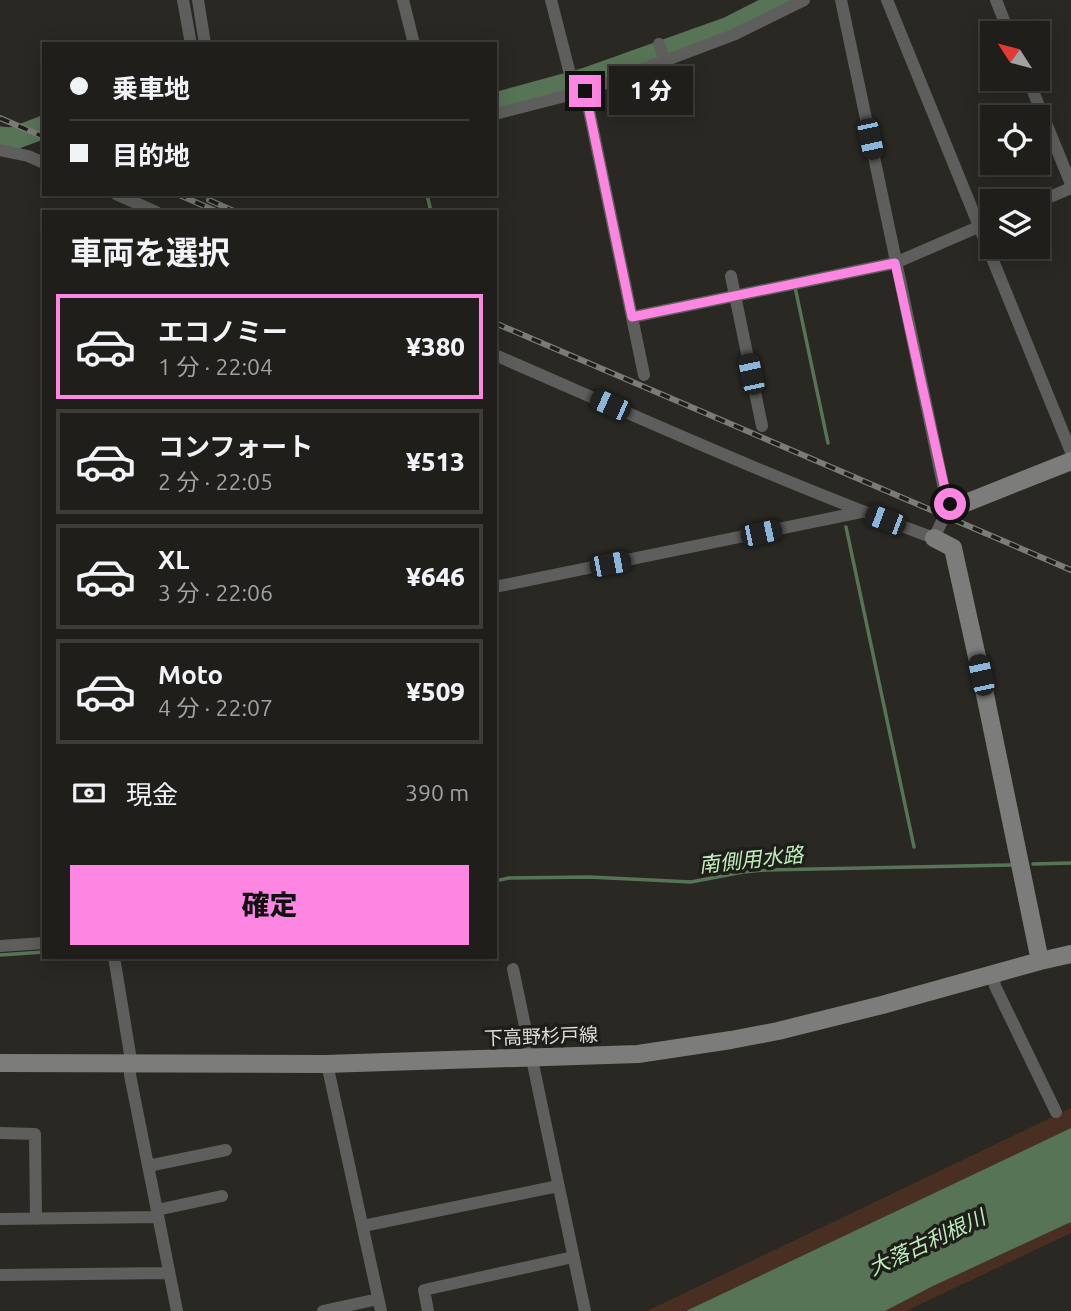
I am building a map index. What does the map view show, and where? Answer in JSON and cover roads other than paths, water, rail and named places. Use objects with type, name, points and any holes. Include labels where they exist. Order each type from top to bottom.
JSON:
[{"type":"main road","points":[[957,504],[1071,461]]},
{"type":"main road","points":[[934,538],[953,548],[1040,961]]},
{"type":"main road","name":"下高野杉戸線","points":[[0,1063],[329,1064],[638,1054],[731,1040],[820,1021],[1071,954]]},
{"type":"street","points":[[183,0],[191,42]]},
{"type":"street","points":[[198,0],[205,42]]},
{"type":"street","points":[[403,0],[414,42]]},
{"type":"street","points":[[551,0],[570,75]]},
{"type":"street","points":[[497,113],[585,91],[733,35],[804,0]]},
{"type":"street","points":[[497,356],[861,511],[934,538],[957,504],[946,494],[841,0]]},
{"type":"street","points":[[887,0],[1071,452]]},
{"type":"street","points":[[996,0],[1004,21]]},
{"type":"street","points":[[659,44],[665,61]]},
{"type":"street","points":[[585,91],[644,375]]},
{"type":"street","points":[[1033,91],[1071,186],[1050,196]]},
{"type":"street","points":[[0,150],[42,162]]},
{"type":"street","points":[[120,196],[152,210]]},
{"type":"street","points":[[632,317],[895,263],[979,227]]},
{"type":"street","points":[[731,276],[762,426]]},
{"type":"street","points":[[497,587],[861,511]]},
{"type":"street","points":[[0,946],[42,943]]},
{"type":"street","points":[[114,959],[131,1063],[130,1075],[177,1311]]},
{"type":"street","points":[[513,970],[585,1311]]},
{"type":"street","points":[[993,974],[995,986],[1056,1112]]},
{"type":"street","points":[[323,1311],[379,1305],[329,1064]]},
{"type":"street","points":[[0,1133],[35,1134],[36,1219]]},
{"type":"street","points":[[148,1166],[226,1150]]},
{"type":"street","points":[[363,1226],[558,1185]]},
{"type":"street","points":[[0,1219],[158,1214],[222,1196]]},
{"type":"street","points":[[428,1311],[424,1290],[573,1257]]},
{"type":"street","points":[[0,1275],[169,1273]]},
{"type":"water","name":"大落古利根川","points":[[1071,1128],[1071,1222],[885,1311],[686,1311]]},
{"type":"waterway","points":[[497,103],[586,79],[729,28],[784,0]]},
{"type":"waterway","points":[[0,138],[12,139],[42,128]]},
{"type":"waterway","points":[[427,196],[431,210]]},
{"type":"waterway","points":[[795,287],[828,443]]},
{"type":"waterway","points":[[846,527],[914,847]]},
{"type":"waterway","name":"南側用水路","points":[[1033,864],[1071,863]]},
{"type":"waterway","name":"南側用水路","points":[[497,881],[509,878],[589,877],[691,882],[765,870],[1011,865]]},
{"type":"waterway","name":"南側用水路","points":[[0,955],[42,952]]},
{"type":"railway","points":[[0,118],[42,136]]},
{"type":"railway","points":[[182,196],[213,210]]},
{"type":"railway","points":[[209,200],[232,210]]},
{"type":"railway","points":[[497,324],[1071,570]]}]
